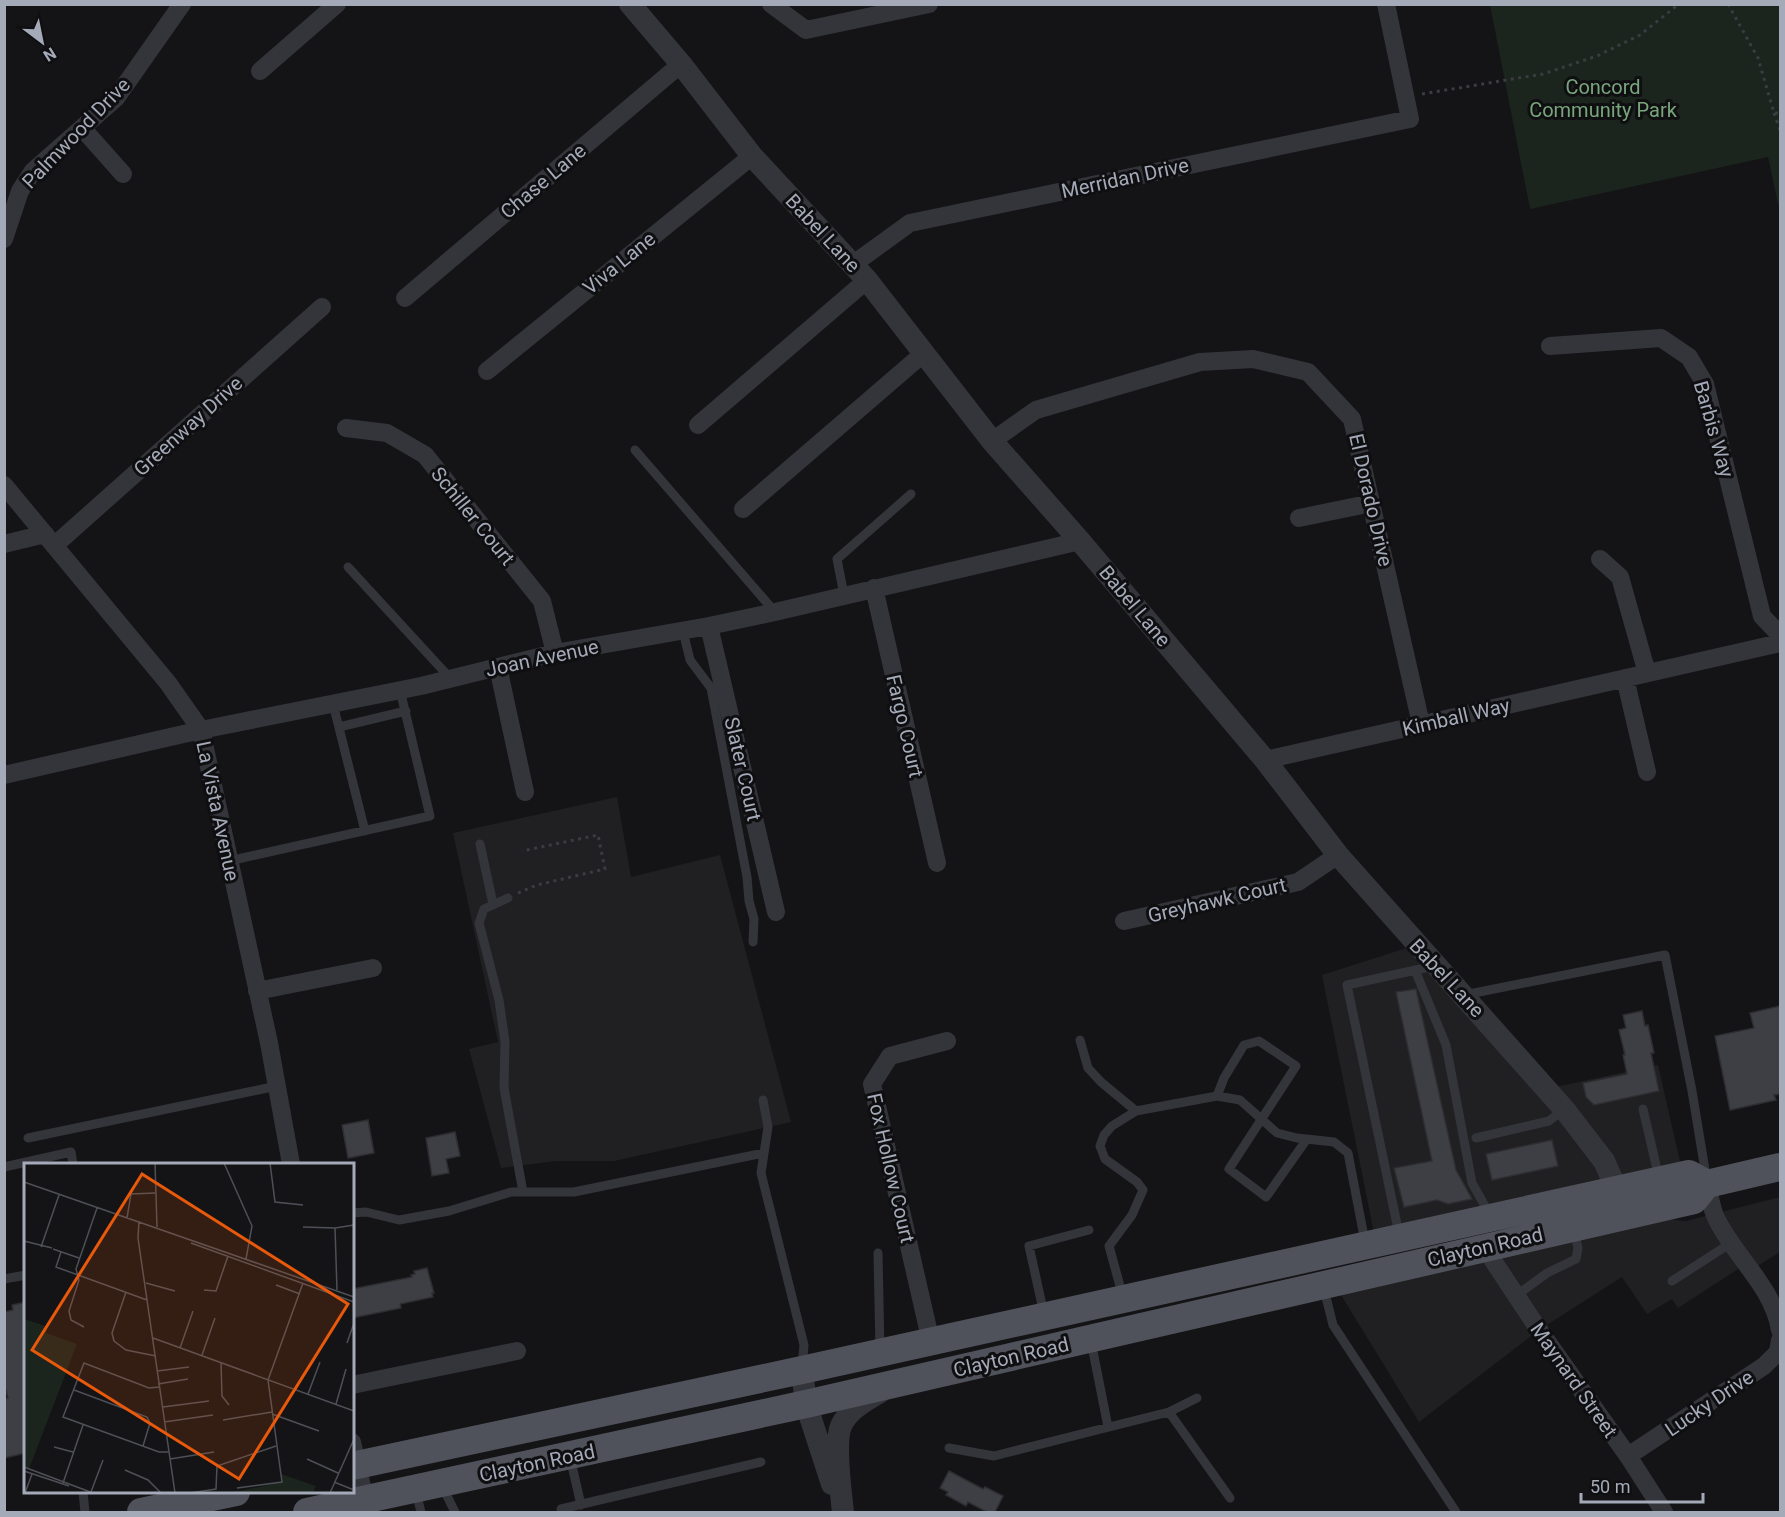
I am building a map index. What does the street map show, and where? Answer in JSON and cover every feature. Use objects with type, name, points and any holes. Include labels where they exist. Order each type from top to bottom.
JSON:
[{"type":"main road","name":"Clayton Road","points":[[354,1457],[802,1370],[1492,1218],[1620,1202],[1694,1200],[1707,1184],[1780,1167]]},
{"type":"main road","name":"Clayton Road","points":[[307,1512],[365,1500],[426,1495],[570,1456],[890,1385],[1573,1227],[1659,1180],[1689,1174],[1707,1184]]},
{"type":"main road","points":[[141,1512],[224,1493]]},
{"type":"street","name":"Palmwood Drive","points":[[4,239],[20,191],[33,171],[116,98],[182,4]]},
{"type":"street","points":[[260,71],[337,4]]},
{"type":"street","name":"Babel Lane","points":[[630,4],[681,64],[752,156],[860,273],[992,441],[1080,541],[1265,760],[1338,855],[1564,1109],[1604,1161],[1620,1202]]},
{"type":"street","points":[[771,4],[806,30],[929,4]]},
{"type":"street","points":[[1386,4],[1405,97]]},
{"type":"street","name":"Chase Lane","points":[[405,298],[681,64]]},
{"type":"street","name":"Merridan Drive","points":[[860,273],[910,223],[1410,119],[1405,97]]},
{"type":"street","points":[[83,129],[123,174]]},
{"type":"street","name":"Viva Lane","points":[[487,371],[752,156]]},
{"type":"street","points":[[698,425],[860,273]]},
{"type":"street","name":"Greenway Drive","points":[[50,540],[322,307]]},
{"type":"street","name":"Barbis Way","points":[[1550,346],[1661,338],[1689,357],[1705,384],[1762,616],[1780,635]]},
{"type":"street","points":[[743,508],[924,353]]},
{"type":"street","name":"El Dorado Drive","points":[[992,441],[1036,410],[1200,362],[1253,359],[1308,372],[1352,419],[1421,724]]},
{"type":"street","name":"Schiller Court","points":[[346,428],[387,433],[425,455],[542,601],[555,652]]},
{"type":"street","name":"La Vista Avenue","points":[[4,485],[168,683],[201,730],[277,1086],[291,1163]]},
{"type":"street","points":[[1299,518],[1372,503]]},
{"type":"street","points":[[4,544],[50,540]]},
{"type":"street","name":"Joan Avenue","points":[[4,775],[201,730],[451,679],[555,652],[683,631],[775,612],[1080,541]]},
{"type":"street","points":[[1600,559],[1620,577],[1647,673]]},
{"type":"street","name":"Fargo Court","points":[[874,588],[937,863]]},
{"type":"street","name":"Slater Court","points":[[710,626],[776,912]]},
{"type":"street","name":"Kimball Way","points":[[1265,760],[1780,643]]},
{"type":"street","points":[[498,667],[525,792]]},
{"type":"street","points":[[1625,678],[1647,772]]},
{"type":"street","name":"Greyhawk Court","points":[[1124,921],[1298,882],[1338,855]]},
{"type":"street","points":[[257,991],[373,968]]},
{"type":"street","name":"Fox Hollow Court","points":[[931,1342],[872,1084],[890,1056],[947,1041]]},
{"type":"street","points":[[1707,1184],[1716,1220],[1773,1306],[1780,1330]]},
{"type":"street","name":"Maynard Street","points":[[1484,1248],[1628,1456],[1664,1512]]},
{"type":"street","name":"Lucky Drive","points":[[1628,1456],[1764,1366],[1778,1352],[1780,1340]]},
{"type":"street","points":[[354,1385],[517,1351]]},
{"type":"street","points":[[802,1370],[806,1404],[842,1512]]},
{"type":"street","points":[[842,1512],[838,1458],[840,1427],[854,1408],[890,1385]]},
{"type":"street","points":[[354,1457],[365,1500]]},
{"type":"lane","points":[[635,450],[775,612]]},
{"type":"lane","points":[[844,596],[837,559],[911,494]]},
{"type":"lane","points":[[348,567],[451,679]]},
{"type":"lane","points":[[683,631],[690,660],[711,688],[747,877],[749,901],[754,920],[753,942]]},
{"type":"lane","points":[[229,861],[430,816],[400,690]]},
{"type":"lane","points":[[333,704],[365,831]]},
{"type":"lane","points":[[339,727],[406,711]]},
{"type":"lane","points":[[480,844],[493,904]]},
{"type":"lane","points":[[508,898],[484,909],[479,923],[499,1000],[505,1042],[504,1088],[523,1192]]},
{"type":"lane","points":[[1464,995],[1665,956],[1692,1091],[1707,1184]]},
{"type":"lane","points":[[1400,1238],[1347,985],[1437,965]]},
{"type":"lane","points":[[1415,970],[1446,1045],[1472,1183],[1492,1218]]},
{"type":"lane","points":[[1080,1040],[1088,1068],[1136,1111]]},
{"type":"lane","points":[[1217,1096],[1224,1078],[1244,1045],[1259,1041],[1296,1066],[1229,1169],[1266,1197],[1307,1139]]},
{"type":"lane","points":[[28,1138],[277,1086]]},
{"type":"lane","points":[[1123,1299],[1109,1246],[1132,1215],[1143,1190],[1137,1182],[1105,1159],[1100,1146],[1104,1135],[1112,1126],[1136,1111],[1217,1096],[1240,1100],[1277,1133],[1334,1142],[1348,1153],[1365,1246]]},
{"type":"lane","points":[[763,1100],[768,1126],[761,1173],[804,1345],[802,1370]]},
{"type":"lane","points":[[1476,1138],[1549,1121],[1564,1109]]},
{"type":"lane","points":[[1643,1109],[1659,1180]]},
{"type":"lane","points":[[4,1167],[71,1152],[73,1163]]},
{"type":"lane","points":[[354,1213],[366,1212],[399,1220],[449,1211],[511,1192],[574,1192],[765,1153]]},
{"type":"lane","points":[[1517,1295],[1547,1273],[1576,1259],[1578,1248],[1573,1227]]},
{"type":"lane","points":[[1045,1317],[1029,1245],[1089,1230]]},
{"type":"lane","points":[[1672,1281],[1731,1243]]},
{"type":"lane","points":[[878,1253],[880,1353]]},
{"type":"lane","points":[[4,1279],[24,1275]]},
{"type":"lane","points":[[1323,1285],[1333,1325],[1456,1512]]},
{"type":"lane","points":[[1090,1339],[1108,1427]]},
{"type":"lane","points":[[949,1448],[994,1456],[1169,1412],[1197,1398]]},
{"type":"lane","points":[[1169,1412],[1230,1498]]},
{"type":"lane","points":[[570,1456],[581,1505]]},
{"type":"lane","points":[[561,1509],[761,1462]]},
{"type":"lane","points":[[83,1493],[85,1512]]},
{"type":"lane","points":[[426,1495],[455,1512]]},
{"type":"path","points":[[1405,97],[1543,74],[1598,56],[1640,35],[1679,4]]},
{"type":"path","points":[[1728,4],[1758,58],[1780,130]]},
{"type":"path","points":[[1774,113],[1780,113]]},
{"type":"path","points":[[508,898],[537,885],[605,869],[598,835],[522,851]]},
{"type":"shaded area","points":[[617,797],[631,877],[720,855],[791,1122],[614,1161],[556,1161],[501,1168],[469,1049],[498,1042],[453,833]]},
{"type":"shaded area","points":[[1416,945],[1546,1089],[1658,1065],[1683,1175],[1376,1243],[1322,975]]},
{"type":"shaded area","points":[[1780,1197],[1780,1252],[1751,1270],[1746,1264],[1678,1308],[1672,1299],[1647,1314],[1622,1277],[1539,1330],[1419,1422],[1333,1282],[1623,1215],[1686,1221]]},
{"type":"green space","name":"Concord Community Park","points":[[1490,5],[1780,5],[1780,204],[1778,204],[1768,157],[1530,209]]},
{"type":"building","points":[[1416,989],[1456,1170],[1472,1199],[1448,1204],[1437,1200],[1404,1207],[1394,1168],[1432,1161],[1396,992]]},
{"type":"building","points":[[1780,1006],[1780,1094],[1774,1095],[1776,1100],[1730,1110],[1715,1036],[1754,1028],[1750,1013]]},
{"type":"building","points":[[1642,1011],[1645,1026],[1648,1025],[1654,1053],[1651,1053],[1659,1091],[1594,1105],[1586,1097],[1583,1083],[1627,1074],[1619,1030],[1626,1028],[1623,1015]]},
{"type":"building","points":[[368,1120],[374,1153],[348,1158],[342,1125]]},
{"type":"building","points":[[455,1132],[460,1156],[446,1159],[449,1173],[432,1176],[426,1138]]},
{"type":"building","points":[[1552,1140],[1558,1166],[1492,1180],[1486,1154]]},
{"type":"building","points":[[427,1268],[433,1297],[400,1304],[401,1308],[354,1318],[354,1289],[412,1277],[411,1275],[415,1274],[414,1271]]},
{"type":"building","points":[[24,1302],[24,1453],[4,1458],[4,1399],[8,1398],[4,1384],[4,1312],[13,1310],[12,1305]]},
{"type":"building","points":[[949,1471],[983,1489],[985,1487],[1003,1496],[995,1512],[987,1512],[968,1502],[966,1506],[946,1495],[948,1492],[940,1488]]}]
